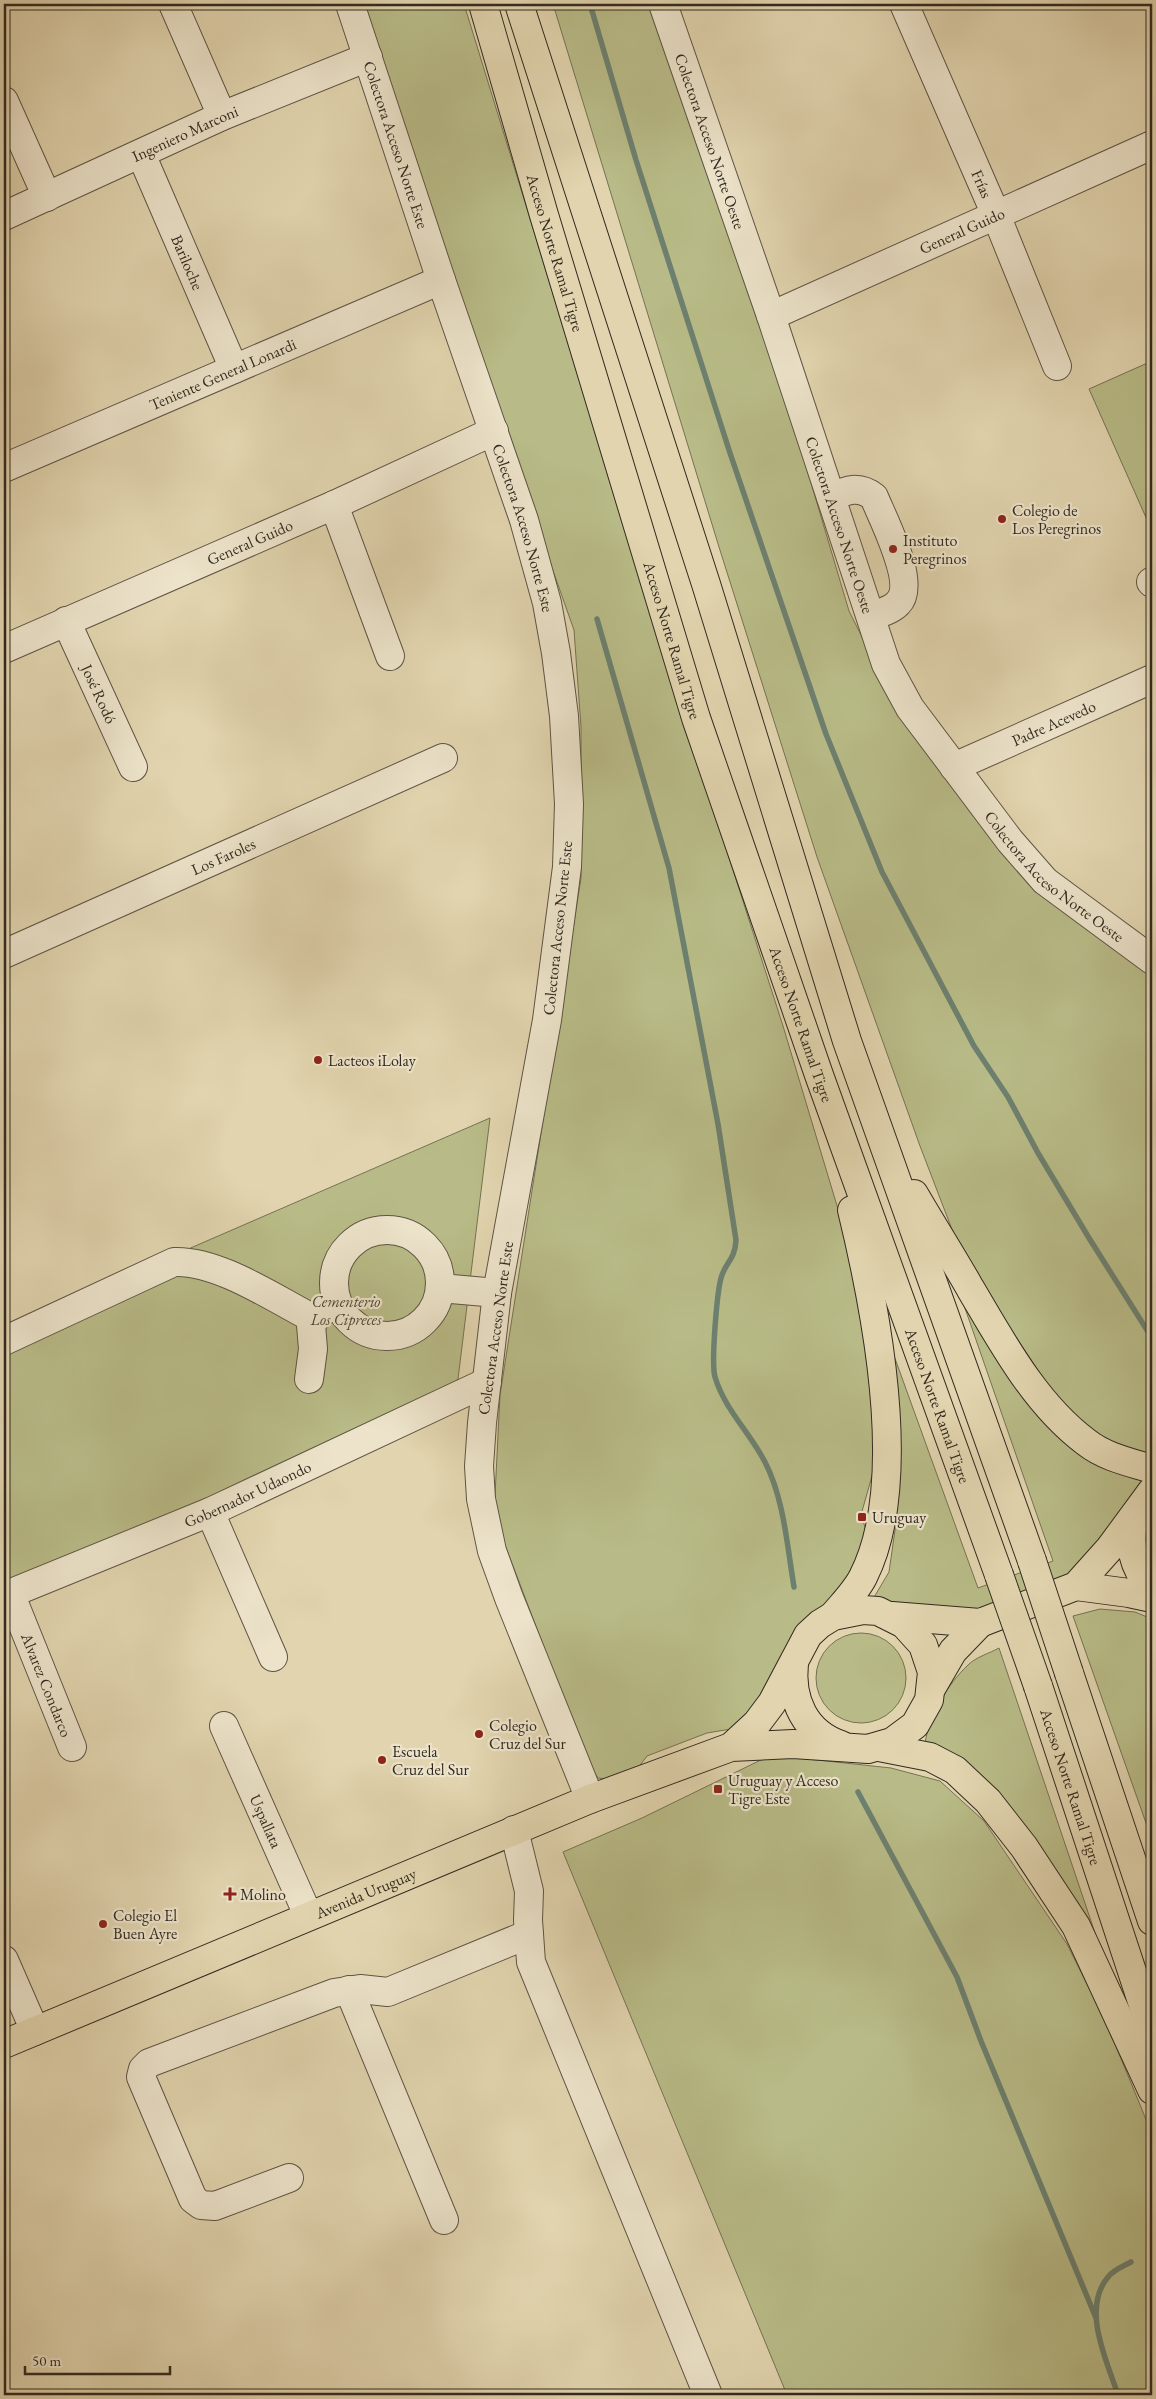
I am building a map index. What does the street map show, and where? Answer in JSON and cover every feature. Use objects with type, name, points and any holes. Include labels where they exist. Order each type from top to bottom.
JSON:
[{"type":"main road","name":"Acceso Norte Ramal Tigre","points":[[483,4],[544,215],[696,718],[819,1075],[1038,1686],[1152,2032]]},
{"type":"main road","name":"Acceso Norte Ramal Tigre","points":[[519,4],[700,565],[847,1041],[1032,1561],[1152,1921]]},
{"type":"main road","points":[[847,1041],[906,1182],[994,1329],[1024,1374],[1051,1409],[1086,1442],[1115,1459],[1152,1468]]},
{"type":"main road","points":[[819,1075],[868,1275],[880,1354],[887,1462],[882,1521],[872,1555],[863,1578],[833,1616]]},
{"type":"main road","name":"Avenida Uruguay","points":[[932,1687],[952,1651],[980,1623],[1076,1586],[1110,1548],[1147,1497]]},
{"type":"main road","name":"Avenida Uruguay","points":[[1147,1497],[1132,1528],[1130,1541],[1136,1568],[1152,1590]]},
{"type":"main road","name":"Avenida Uruguay","points":[[1076,1586],[1129,1592],[1152,1598]]},
{"type":"main road","name":"Avenida Uruguay","points":[[4,2044],[514,1830],[590,1799],[731,1747],[793,1744],[868,1749],[879,1747],[898,1738],[915,1725],[929,1700],[932,1687],[932,1672],[923,1646],[904,1624],[892,1616],[878,1611],[863,1610],[833,1616],[808,1635],[767,1710],[757,1723],[731,1747]]},
{"type":"main road","name":"Avenida Uruguay","points":[[892,1616],[980,1623]]},
{"type":"main road","name":"Avenida Uruguay","points":[[794,1663],[792,1679],[799,1709],[808,1722],[832,1742],[847,1747]]},
{"type":"main road","points":[[879,1747],[930,1757],[955,1770],[988,1801],[1012,1831],[1076,1926],[1152,2090]]},
{"type":"street","points":[[173,4],[222,116]]},
{"type":"street","name":"Colectora Acceso Norte Este","points":[[350,4],[441,280],[524,520],[547,603],[564,716],[569,804],[567,867],[547,1020],[497,1293],[479,1466],[480,1499],[486,1532],[508,1598],[590,1799]]},
{"type":"street","name":"Colectora Acceso Norte Oeste","points":[[663,4],[771,316],[886,664],[910,708],[1010,841],[1045,882],[1152,960]]},
{"type":"street","name":"Frías","points":[[904,4],[996,216],[1057,366]]},
{"type":"street","name":"Ingeniero Marconi","points":[[4,216],[222,116],[368,57]]},
{"type":"street","points":[[4,101],[47,197]]},
{"type":"street","name":"General Guido","points":[[771,316],[1152,145]]},
{"type":"street","name":"Bariloche","points":[[141,154],[234,369]]},
{"type":"street","name":"Teniente General Lonardi","points":[[4,468],[441,280]]},
{"type":"street","name":"General Guido","points":[[4,649],[334,505],[494,431]]},
{"type":"street","points":[[831,497],[851,488],[867,492],[874,497],[902,568],[903,597],[897,604],[871,617]]},
{"type":"street","points":[[334,505],[390,656]]},
{"type":"street","name":"José Rodó","points":[[66,621],[133,767]]},
{"type":"street","name":"Padre Acevedo","points":[[954,767],[1152,679]]},
{"type":"street","name":"Los Faroles","points":[[4,954],[443,758]]},
{"type":"street","points":[[380,1230],[399,1231],[416,1238],[430,1252],[439,1269],[440,1288],[436,1306],[425,1321],[411,1331],[394,1336],[376,1336],[359,1329],[345,1318],[336,1302],[332,1283],[336,1264],[346,1248],[361,1236],[380,1230]]},
{"type":"street","points":[[4,1340],[174,1262],[188,1261],[226,1273],[314,1319]]},
{"type":"street","points":[[440,1288],[497,1293]]},
{"type":"street","points":[[309,1379],[313,1349],[311,1325],[314,1319],[336,1302]]},
{"type":"street","name":"Gobernador Udaondo","points":[[7,1595],[210,1512],[487,1382]]},
{"type":"street","points":[[210,1512],[274,1658]]},
{"type":"street","name":"Alvarez Condarco","points":[[7,1595],[72,1747]]},
{"type":"street","name":"Uspallata","points":[[224,1726],[308,1915]]},
{"type":"street","points":[[514,1830],[529,1891],[531,1962],[708,2395]]},
{"type":"street","points":[[288,2178],[215,2206],[201,2204],[193,2199],[141,2077],[143,2069],[149,2063],[334,1993],[349,1990],[388,1992],[529,1934]]},
{"type":"street","points":[[4,1960],[35,2031]]},
{"type":"street","points":[[349,1990],[444,2220]]},
{"type":"green space","points":[[362,4],[464,4],[666,661],[783,1026],[853,1259],[881,1444],[861,1515],[869,1539],[867,1557],[784,1673],[737,1728],[707,1733],[647,1756],[638,1768],[609,1779],[598,1778],[588,1763],[494,1516],[500,1395],[581,878],[581,727],[574,630],[478,359]]},
{"type":"green space","points":[[553,4],[654,4],[763,321],[849,611],[898,709],[1041,888],[1152,967],[1152,1465],[1106,1449],[1058,1400],[963,1258],[920,1146],[817,857],[719,547]]},
{"type":"green space","points":[[1152,361],[1152,531],[1089,389]]},
{"type":"green space","name":"Cementerio Los Cipreces","points":[[490,1118],[458,1379],[419,1409],[4,1584],[4,1329]]},
{"type":"green space","points":[[959,1291],[1003,1362],[1152,1478],[1065,1582],[994,1612],[870,1604],[889,1572],[895,1530],[898,1437],[893,1353],[978,1588],[1053,1561]]},
{"type":"green space","points":[[1100,1609],[1135,1612],[1152,1619],[1152,1840],[1073,1616]]},
{"type":"green space","points":[[861,1633],[878,1637],[893,1646],[902,1661],[906,1678],[902,1695],[893,1710],[878,1719],[861,1723],[844,1719],[829,1710],[820,1695],[816,1678],[820,1661],[829,1646],[844,1637]]},
{"type":"green space","points":[[999,1648],[1123,2016],[1063,1898],[925,1743],[927,1732],[940,1701],[960,1673],[971,1662]]},
{"type":"green space","points":[[771,1755],[891,1768],[940,1781],[984,1821],[1067,1944],[1106,2022],[1152,2134],[1152,2395],[1079,2395],[1076,2389],[1063,2395],[787,2395],[563,1852],[642,1818]]},
{"type":"waterway","points":[[590,4],[636,160],[730,453],[826,734],[882,872],[974,1046],[1008,1097],[1038,1153],[1152,1338]]},
{"type":"waterway","points":[[597,619],[669,868],[718,1124],[736,1240],[732,1256],[722,1275],[718,1294],[714,1342],[715,1377],[724,1399],[765,1462],[777,1491],[794,1587]]},
{"type":"waterway","points":[[858,1792],[957,1977],[981,2041],[1096,2318]]},
{"type":"waterway","points":[[1118,2395],[1099,2335],[1096,2319],[1097,2304],[1100,2290],[1108,2277],[1131,2262]]},
{"type":"place","name":"Colegio de Los Peregrinos","points":[[1002,519]]},
{"type":"place","name":"Instituto Peregrinos","points":[[893,549]]},
{"type":"place","name":"Lacteos iLolay","points":[[318,1060]]},
{"type":"place","name":"Uruguay","points":[[862,1517]]},
{"type":"place","name":"Colegio Cruz del Sur","points":[[479,1734]]},
{"type":"place","name":"Escuela Cruz del Sur","points":[[382,1760]]},
{"type":"place","name":"Uruguay y Acceso Tigre Este","points":[[718,1789]]},
{"type":"place","name":"Molino","points":[[230,1894]]},
{"type":"place","name":"Colegio El Buen Ayre","points":[[103,1924]]}]
